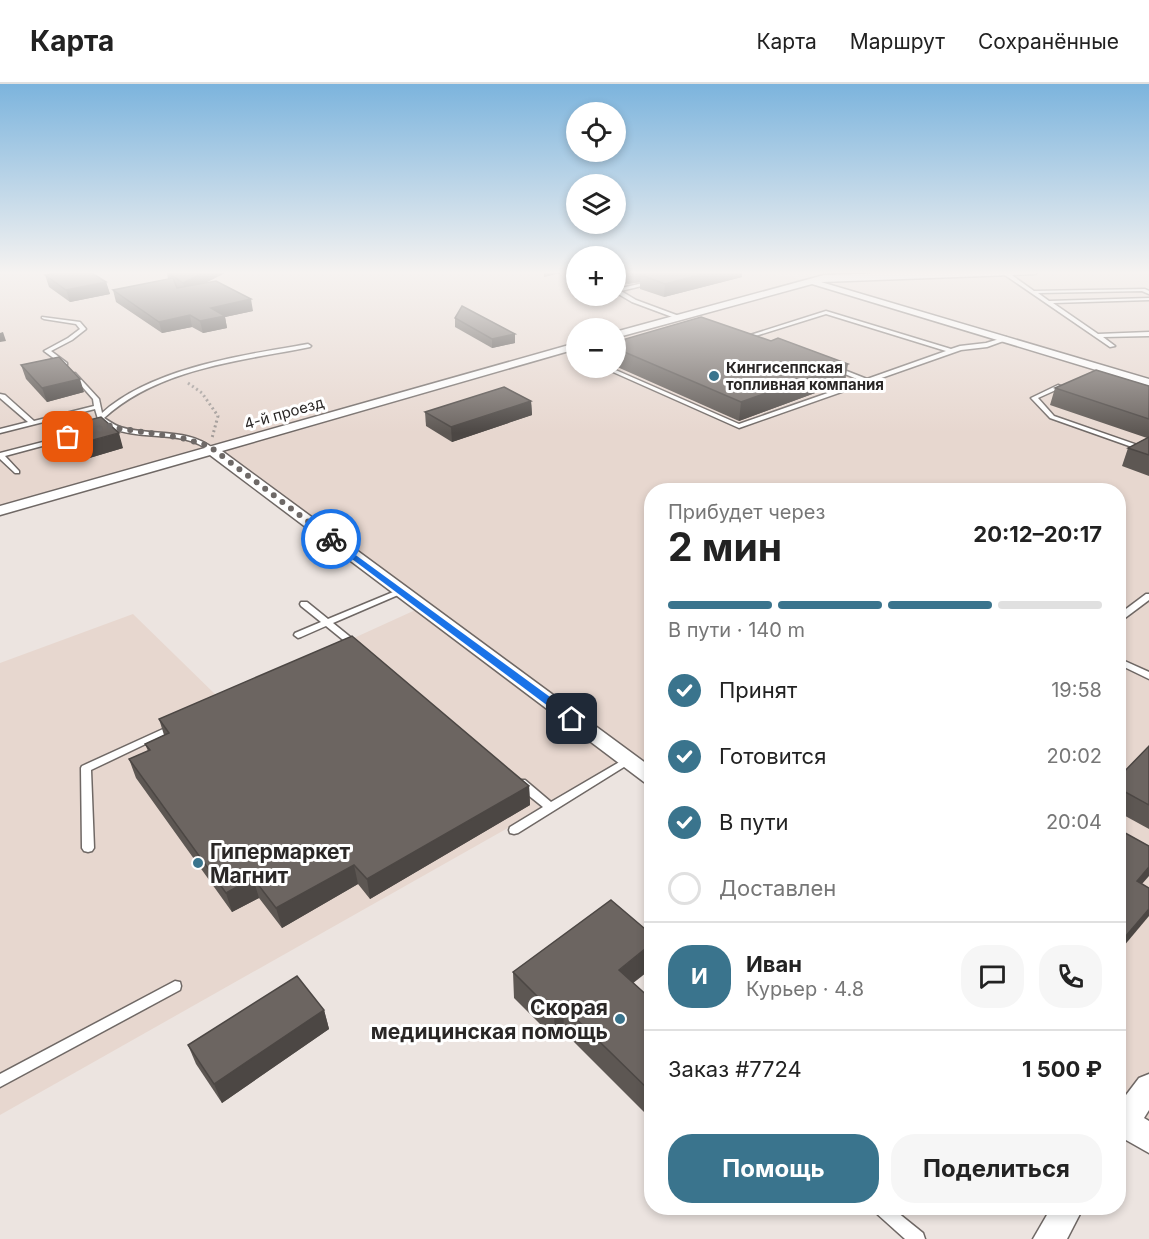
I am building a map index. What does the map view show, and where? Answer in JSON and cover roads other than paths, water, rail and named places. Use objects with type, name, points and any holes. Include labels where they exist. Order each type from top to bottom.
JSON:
[{"type":"street","points":[[626,332],[651,325]]},
{"type":"street","points":[[958,325],[1149,383]]},
{"type":"street","name":"4-й проезд","points":[[2,509],[211,448],[566,352]]},
{"type":"street","points":[[211,448],[644,772]]},
{"type":"street","points":[[1126,1114],[1149,1087]]},
{"type":"street","points":[[1126,1126],[1149,1139]]},
{"type":"street","points":[[1049,1239],[1064,1215]]},
{"type":"lane","points":[[80,325],[83,329],[47,351],[67,366],[96,399],[100,418],[117,428],[182,438],[211,448]]},
{"type":"lane","points":[[747,338],[787,325]]},
{"type":"lane","points":[[867,325],[951,351]]},
{"type":"lane","points":[[1081,325],[1112,346]]},
{"type":"lane","points":[[738,334],[758,341]]},
{"type":"lane","points":[[1097,336],[1149,334]]},
{"type":"lane","points":[[626,376],[739,426],[951,351],[1005,339]]},
{"type":"lane","points":[[100,418],[110,406],[199,368],[251,354],[308,346]]},
{"type":"lane","points":[[824,365],[868,381]]},
{"type":"lane","points":[[1067,390],[1058,387],[1034,398],[1052,417],[1149,451]]},
{"type":"lane","points":[[0,396],[3,396],[33,423]]},
{"type":"lane","points":[[0,431],[98,407]]},
{"type":"lane","points":[[101,428],[112,425]]},
{"type":"lane","points":[[17,472],[0,455],[79,434]]},
{"type":"lane","points":[[298,635],[401,592]]},
{"type":"lane","points":[[1126,613],[1149,596]]},
{"type":"lane","points":[[304,604],[362,651]]},
{"type":"lane","points":[[342,649],[353,644]]},
{"type":"lane","points":[[1126,665],[1149,676]]},
{"type":"lane","points":[[88,848],[86,768],[182,723]]},
{"type":"lane","points":[[514,830],[628,760]]},
{"type":"lane","points":[[513,777],[549,807]]},
{"type":"lane","points":[[0,1081],[175,986]]},
{"type":"lane","points":[[889,1215],[917,1239]]},
{"type":"place","name":"Кингисеппская топливная компания","points":[[714,376]]},
{"type":"place","name":"Гипермаркет Магнит","points":[[198,863]]},
{"type":"place","name":"Скорая медицинская помощь","points":[[620,1019]]}]
